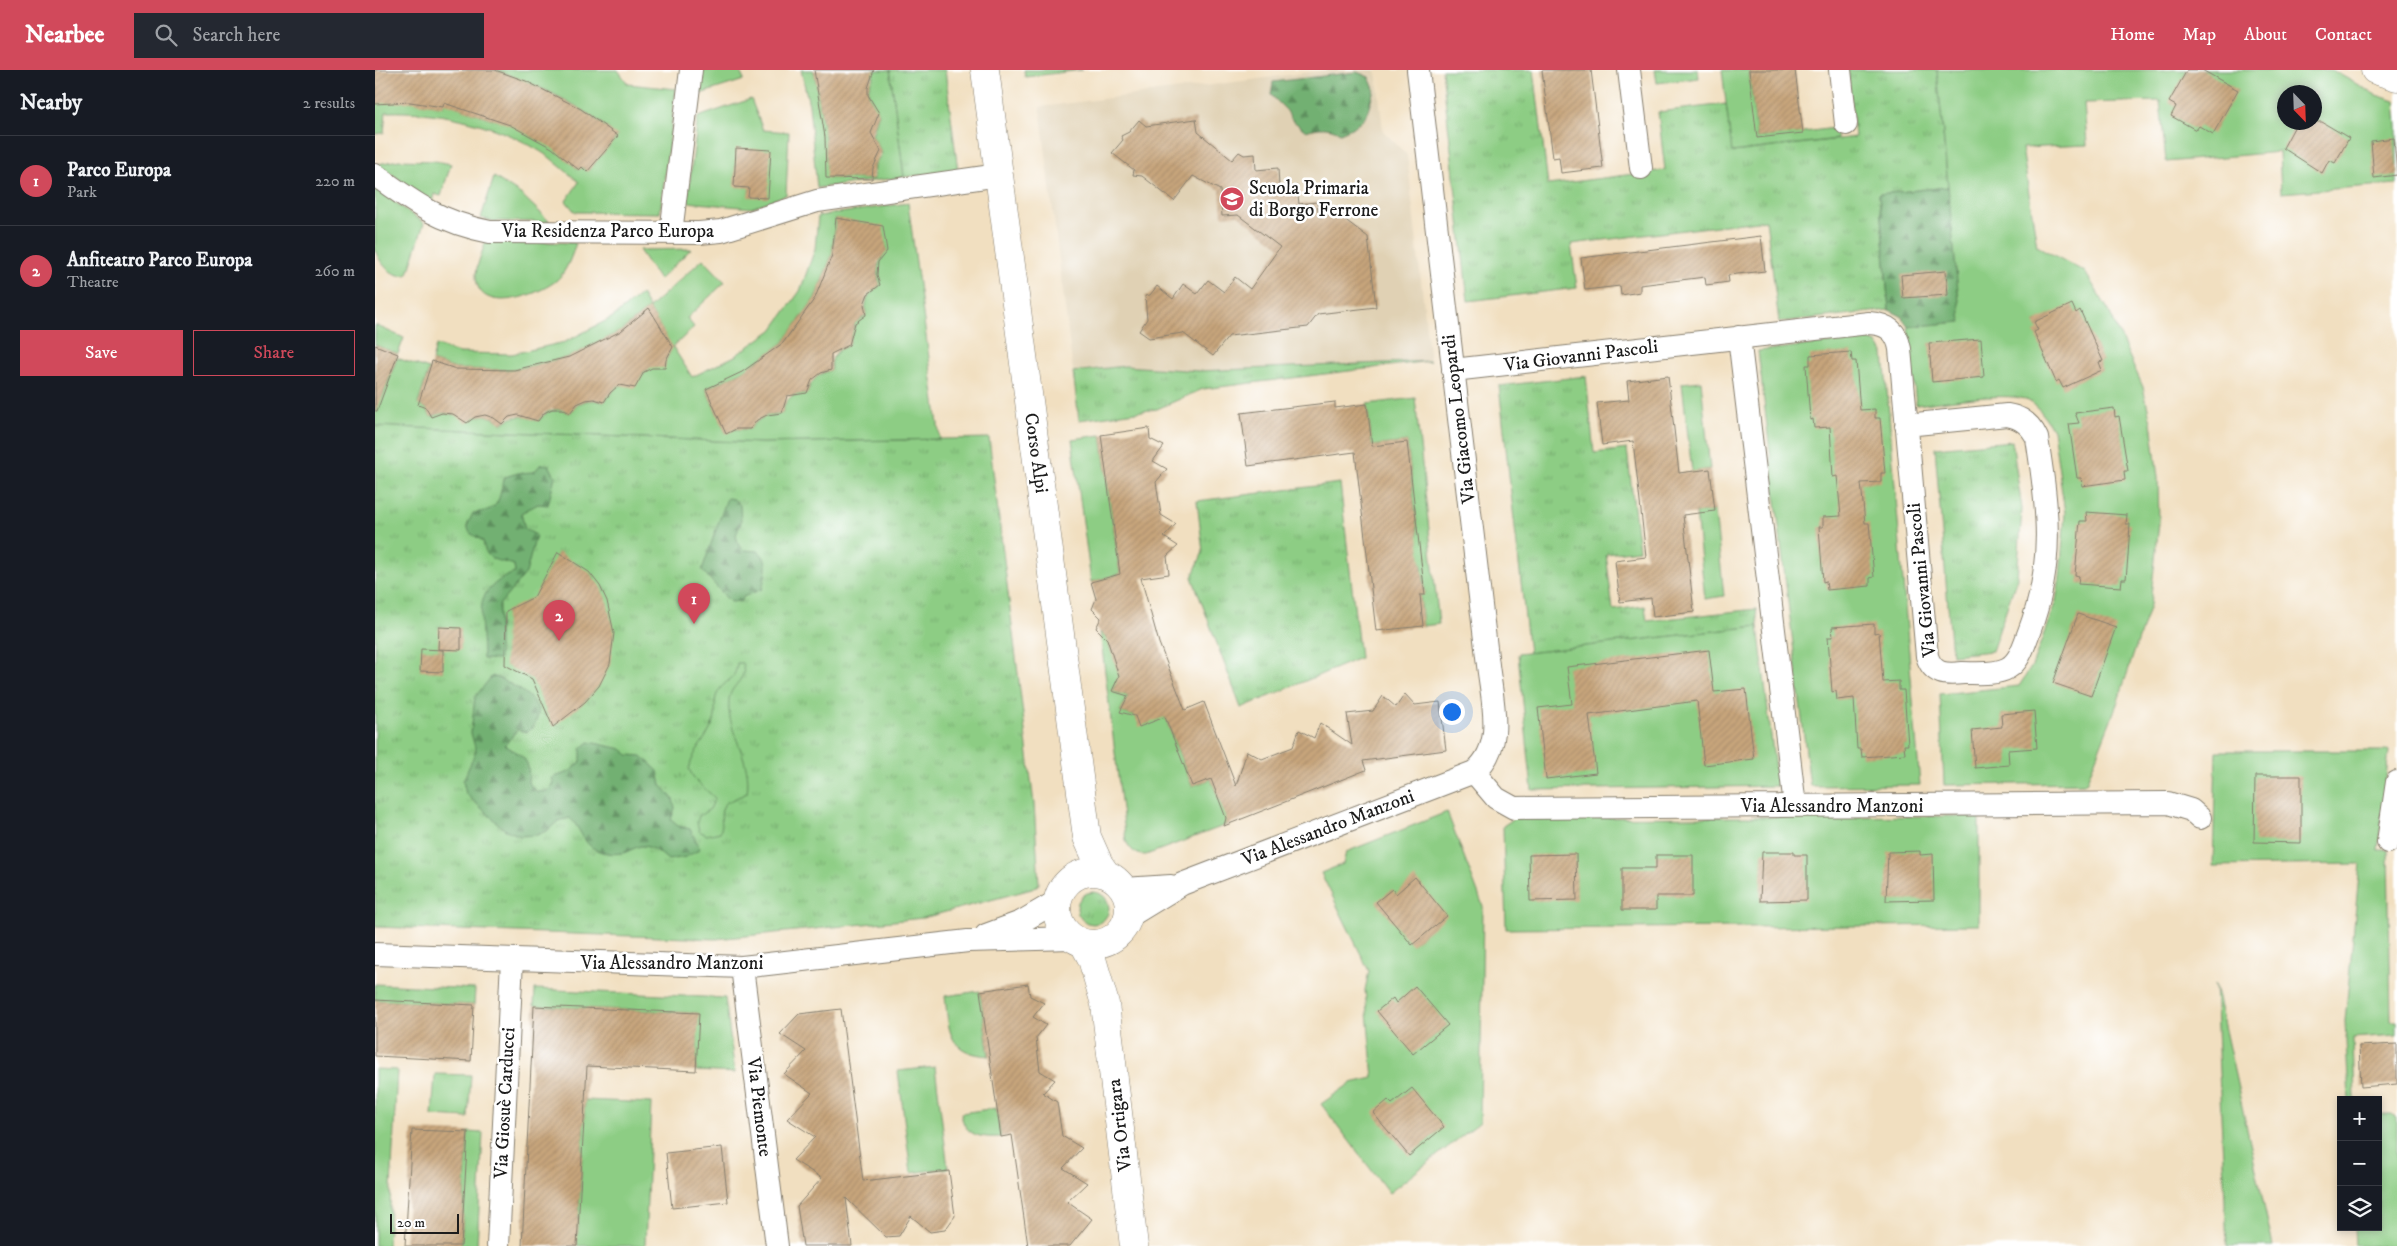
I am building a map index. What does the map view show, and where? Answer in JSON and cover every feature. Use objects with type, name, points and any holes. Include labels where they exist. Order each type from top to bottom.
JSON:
[{"type":"street","points":[[671,233],[691,70]]},
{"type":"street","name":"Corso Alpi","points":[[985,70],[1087,837],[1099,864],[1115,882]]},
{"type":"street","name":"Via Giacomo Leopardi","points":[[1418,70],[1494,721],[1493,742],[1478,769]]},
{"type":"street","points":[[1629,70],[1641,168]]},
{"type":"street","points":[[1840,70],[1846,124]]},
{"type":"street","points":[[2375,70],[2397,77]]},
{"type":"street","name":"Via Residenza Parco Europa","points":[[375,175],[428,212],[484,231],[671,233],[721,231],[817,201],[999,175]]},
{"type":"street","name":"Via Giovanni Pascoli","points":[[1453,370],[1869,323],[1879,323],[1889,327],[1898,340],[1927,656],[1930,664],[1939,673],[1947,675],[1998,671],[2007,668],[2021,652],[2036,612],[2044,578],[2048,514],[2037,438],[2033,430],[2023,420],[2007,415],[1906,425]]},
{"type":"street","points":[[1739,337],[1795,806]]},
{"type":"street","name":"Via Alessandro Manzoni","points":[[375,954],[742,967],[968,941],[1078,941],[1098,945],[1112,940],[1122,930],[1128,917],[1181,884],[1478,769],[1496,798],[1514,808],[2168,803],[2191,810],[2200,818]]},
{"type":"street","points":[[2388,842],[2397,782]]},
{"type":"street","name":"Corso Alpi","points":[[1064,890],[1083,857],[1087,837]]},
{"type":"street","name":"Via Alessandro Manzoni","points":[[968,941],[1021,922],[1064,890],[1082,873],[1094,872],[1136,890],[1181,884]]},
{"type":"street","points":[[1115,882],[1129,903],[1128,917]]},
{"type":"street","points":[[1064,890],[1056,915],[1061,928],[1078,941]]},
{"type":"street","name":"Via Ortigara","points":[[1112,940],[1106,972],[1105,1004],[1134,1246]]},
{"type":"street","name":"Via Ortigara","points":[[1078,941],[1092,959],[1105,1004]]},
{"type":"street","name":"Via Giosuè Carducci","points":[[498,1246],[512,960]]},
{"type":"street","name":"Via Piemonte","points":[[742,967],[777,1246]]},
{"type":"shaded area","name":"Scuola Primaria di Borgo Ferrone","points":[[1328,70],[1376,70],[1383,131],[1407,155],[1430,361],[1198,371],[1125,366],[1073,372],[1040,107]]},
{"type":"green space","points":[[495,70],[618,70],[628,84],[676,89],[660,213],[575,212],[566,201],[579,182],[549,157],[531,146],[492,128],[471,122],[428,114],[386,112],[384,133],[375,134],[375,104],[397,97],[443,107],[444,102],[495,120],[497,116],[541,142],[543,139],[579,170],[582,167],[587,172],[617,137],[590,115],[560,97],[528,82]]},
{"type":"green space","points":[[703,70],[739,70],[744,80],[700,94]]},
{"type":"green space","points":[[801,70],[813,70],[815,75],[825,137],[827,178],[874,179],[875,164],[882,153],[872,135],[879,113],[869,95],[869,86],[874,76],[866,70],[890,70],[904,177],[817,188],[809,105]]},
{"type":"green space","points":[[890,70],[945,70],[958,171],[904,177]]},
{"type":"green space","points":[[1024,70],[1082,70],[1025,77]]},
{"type":"green space","points":[[1442,70],[1534,70],[1548,185],[1665,170],[1658,112],[1726,104],[1733,152],[1855,137],[1848,70],[1937,70],[1948,187],[1879,194],[1889,310],[1779,322],[1766,220],[1571,244],[1577,288],[1468,301]]},
{"type":"green space","points":[[1655,70],[1698,70],[1699,78],[1657,83]]},
{"type":"green space","points":[[1722,70],[1749,70],[1757,138],[1835,128],[1837,139],[1732,152]]},
{"type":"green space","points":[[1937,70],[2332,70],[2376,95],[2395,101],[2397,184],[2281,193],[2279,152],[2166,162],[2160,101],[2084,103],[2087,145],[2022,148],[2037,246],[2085,272],[2109,311],[2143,387],[2151,422],[2158,478],[2159,523],[2150,605],[2117,704],[2086,783],[1944,785],[1940,694],[2019,686],[2032,666],[2056,601],[2065,513],[2053,430],[2044,416],[2029,401],[2015,397],[1972,398],[1916,405],[1908,327],[1961,322]]},
{"type":"green space","points":[[1357,72],[1369,77],[1374,89],[1365,117],[1356,125],[1340,133],[1324,128],[1306,131],[1292,120],[1287,111],[1271,95],[1273,82]]},
{"type":"green space","points":[[751,99],[763,130],[789,132],[786,195],[751,208],[687,202],[698,117]]},
{"type":"green space","points":[[399,160],[435,161],[451,164],[441,196],[434,194],[432,203],[378,164]]},
{"type":"green space","points":[[494,177],[522,195],[550,222],[492,221],[481,218]]},
{"type":"green space","points":[[1948,187],[1961,322],[1908,327],[1901,316],[1889,310],[1879,194]]},
{"type":"green space","points":[[375,188],[424,223],[408,274],[397,275],[392,272],[383,264],[376,253]]},
{"type":"green space","points":[[908,203],[940,439],[762,443],[375,426],[375,398],[382,398],[397,358],[429,369],[418,404],[426,408],[431,417],[442,413],[475,417],[485,415],[494,418],[502,424],[510,418],[519,416],[538,421],[545,414],[553,410],[570,413],[577,405],[589,400],[604,402],[616,387],[638,379],[644,372],[666,360],[672,347],[649,308],[703,259],[725,282],[687,318],[694,327],[673,347],[692,377],[735,356],[772,330],[800,291],[815,249],[818,216]],"holes":[[[836,218],[884,239],[887,250],[878,266],[880,285],[872,291],[868,298],[866,315],[855,323],[849,345],[841,349],[833,357],[831,370],[822,373],[816,378],[807,393],[790,398],[782,413],[764,417],[750,429],[736,429],[726,433],[706,389],[742,372],[783,343],[815,298],[832,255]]]},
{"type":"green space","points":[[486,240],[576,243],[566,268],[557,280],[536,292],[509,300],[486,296],[478,288],[476,274]]},
{"type":"green space","points":[[691,249],[659,280],[639,250]]},
{"type":"green space","points":[[641,294],[649,308],[621,331],[569,357],[514,370],[456,369],[432,361],[436,345],[459,353],[512,354],[565,342],[613,317]]},
{"type":"green space","points":[[375,325],[404,338],[398,354],[375,345]]},
{"type":"green space","points":[[1865,339],[1877,343],[1884,354],[1920,785],[1810,786],[1758,351]]},
{"type":"green space","points":[[1430,361],[1203,389],[1157,409],[1079,420],[1073,372],[1125,366],[1199,371]]},
{"type":"green space","points":[[1586,376],[1594,453],[1627,449],[1639,550],[1606,554],[1613,610],[1645,606],[1647,621],[1756,609],[1758,626],[1529,653],[1499,386]]},
{"type":"green space","points":[[1701,381],[1710,469],[1692,472],[1682,383]]},
{"type":"green space","points":[[1415,398],[1439,624],[1423,626],[1420,595],[1425,594],[1422,567],[1412,535],[1418,535],[1407,442],[1372,446],[1367,404]]},
{"type":"green space","points":[[375,426],[762,443],[989,438],[1034,804],[1039,884],[1032,889],[923,918],[716,939],[375,927]]},
{"type":"green space","points":[[1101,435],[1120,574],[1091,582],[1072,439]]},
{"type":"green space","points":[[2012,441],[2022,509],[2017,578],[1992,651],[1952,655],[1935,448]]},
{"type":"green space","points":[[541,464],[549,465],[555,476],[548,505],[538,504],[521,513],[525,529],[536,535],[526,573],[499,605],[499,660],[483,659],[481,617],[483,598],[495,584],[515,573],[514,565],[490,557],[484,548],[483,541],[470,533],[467,526],[473,513],[490,509],[494,506],[505,477],[518,473],[534,472]]},
{"type":"green space","points":[[1340,483],[1360,658],[1241,708],[1192,577],[1203,552],[1197,501]]},
{"type":"green space","points":[[727,498],[734,499],[740,505],[741,522],[736,535],[738,544],[744,550],[758,551],[765,559],[766,564],[762,589],[743,597],[742,601],[730,602],[702,570]]},
{"type":"green space","points":[[1715,511],[1724,596],[1705,599],[1696,513]]},
{"type":"green space","points":[[1758,626],[1777,786],[1532,790],[1518,654]]},
{"type":"green space","points":[[1100,632],[1107,639],[1120,675],[1112,691],[1128,696],[1120,712],[1135,716],[1165,717],[1192,786],[1211,779],[1229,824],[1146,855],[1136,853],[1129,847],[1126,841]]},
{"type":"green space","points":[[737,663],[742,663],[743,674],[730,695],[729,712],[731,724],[746,768],[748,780],[747,793],[725,803],[721,815],[722,825],[720,832],[707,835],[699,831],[697,822],[699,816],[710,809],[715,798],[695,780],[689,769],[694,756],[714,721],[717,694],[734,674]]},
{"type":"green space","points":[[492,676],[526,694],[536,705],[538,714],[534,725],[528,732],[517,730],[505,745],[517,752],[527,763],[528,782],[537,792],[547,791],[554,784],[552,778],[569,772],[581,762],[581,749],[589,742],[622,749],[628,755],[642,756],[658,771],[661,785],[673,799],[675,808],[671,820],[678,826],[690,829],[700,849],[686,857],[668,860],[656,850],[645,846],[639,846],[622,853],[605,853],[590,845],[570,818],[558,821],[548,830],[537,835],[520,836],[504,829],[466,794],[463,781],[476,751],[471,733],[475,697]]},
{"type":"green space","points":[[2216,751],[2389,751],[2378,850],[2388,850],[2391,1021],[2397,1021],[2397,1035],[2353,1038],[2355,1096],[2349,1096],[2345,1021],[2360,864],[2213,866]]},
{"type":"green space","points":[[1447,812],[1483,906],[1480,1122],[1389,1193],[1321,1104],[1351,1083],[1373,1078],[1365,990],[1369,971],[1321,873],[1343,864],[1346,852]]},
{"type":"green space","points":[[1979,816],[1979,925],[1506,929],[1503,826],[1515,818]]},
{"type":"green space","points":[[1093,892],[1104,897],[1109,908],[1104,919],[1093,924],[1082,919],[1077,908],[1082,897]]},
{"type":"green space","points":[[375,984],[475,989],[474,1005],[375,1000]]},
{"type":"green space","points":[[2215,985],[2273,1246],[2227,1246]]},
{"type":"green space","points":[[535,989],[725,998],[735,1073],[696,1071],[698,1013],[534,1006]]},
{"type":"green space","points":[[980,991],[989,1056],[975,1054],[958,1045],[953,1038],[948,1020],[945,996]]},
{"type":"green space","points":[[935,1067],[948,1168],[911,1173],[898,1071]]},
{"type":"green space","points":[[375,1069],[397,1070],[388,1246],[375,1246]]},
{"type":"green space","points":[[435,1074],[471,1075],[468,1118],[432,1116]]},
{"type":"green space","points":[[585,1100],[651,1103],[645,1246],[577,1246]]},
{"type":"green space","points":[[996,1108],[1001,1137],[980,1136],[969,1131],[966,1127],[961,1113]]},
{"type":"green space","points":[[2382,1114],[2392,1114],[2397,1118],[2397,1246],[2355,1246],[2354,1231],[2382,1231]]},
{"type":"green space","points":[[468,1132],[483,1133],[477,1246],[461,1246]]},
{"type":"building","points":[[375,70],[495,70],[526,81],[581,109],[618,136],[587,172],[582,167],[579,170],[552,148],[510,125],[444,103],[443,107],[410,102],[375,104]]},
{"type":"building","points":[[814,70],[874,70],[868,88],[868,95],[879,113],[871,133],[881,151],[873,168],[872,179],[826,178],[825,137]]},
{"type":"building","points":[[1542,70],[1591,70],[1603,168],[1561,173],[1559,157],[1553,158]]},
{"type":"building","points":[[1749,70],[1795,70],[1803,133],[1757,138]]},
{"type":"building","points":[[2187,70],[2202,70],[2238,90],[2213,134],[2199,126],[2196,130],[2171,116],[2176,106],[2169,102]]},
{"type":"building","points":[[1196,119],[1198,132],[1232,160],[1239,152],[1244,155],[1255,154],[1256,170],[1278,168],[1279,187],[1297,186],[1299,204],[1317,202],[1319,217],[1339,215],[1368,237],[1376,307],[1318,314],[1308,327],[1229,336],[1213,356],[1183,333],[1149,338],[1139,331],[1147,319],[1145,296],[1150,295],[1157,286],[1173,299],[1183,284],[1197,294],[1208,280],[1224,292],[1235,277],[1250,289],[1280,247],[1238,215],[1222,216],[1220,190],[1193,176],[1174,201],[1142,176],[1133,175],[1134,170],[1112,153],[1123,140],[1121,136],[1129,132],[1139,120],[1146,126]]},
{"type":"building","points":[[2322,122],[2349,138],[2335,163],[2329,160],[2322,173],[2283,148],[2293,130],[2322,130]]},
{"type":"building","points":[[2394,138],[2397,175],[2374,178],[2371,141]]},
{"type":"building","points":[[736,148],[771,150],[768,198],[748,197],[749,188],[734,187]]},
{"type":"building","points":[[836,218],[883,226],[887,251],[878,262],[877,275],[880,285],[868,294],[864,304],[866,315],[855,323],[849,345],[831,354],[831,370],[821,373],[812,380],[807,393],[787,396],[782,413],[767,415],[757,420],[750,429],[736,429],[726,434],[706,389],[742,372],[783,343],[815,298],[832,255]]},
{"type":"building","points":[[1761,236],[1765,271],[1728,275],[1729,282],[1706,285],[1705,277],[1640,285],[1640,292],[1621,295],[1620,286],[1585,290],[1581,258]]},
{"type":"building","points":[[1946,271],[1948,295],[1903,298],[1901,275]]},
{"type":"building","points":[[2072,304],[2076,313],[2080,310],[2103,361],[2099,362],[2102,370],[2063,388],[2059,380],[2056,382],[2034,332],[2038,330],[2034,322]]},
{"type":"building","points":[[649,308],[673,347],[666,360],[665,368],[652,368],[644,372],[635,388],[619,385],[604,402],[594,399],[586,400],[577,404],[570,413],[562,409],[552,409],[544,413],[538,421],[518,415],[509,417],[502,424],[494,418],[485,415],[475,417],[467,423],[453,414],[442,413],[431,417],[426,408],[418,405],[432,361],[456,369],[514,370],[569,357],[621,331]]},
{"type":"building","points":[[1981,339],[1984,377],[1932,382],[1929,343]]},
{"type":"building","points":[[375,345],[398,354],[377,411],[375,411]]},
{"type":"building","points":[[1851,352],[1852,361],[1856,361],[1860,410],[1875,409],[1875,418],[1880,418],[1885,473],[1881,473],[1881,482],[1861,483],[1865,523],[1869,523],[1874,577],[1870,578],[1870,586],[1827,590],[1826,581],[1823,582],[1819,527],[1823,527],[1823,517],[1841,516],[1837,476],[1833,477],[1830,427],[1814,428],[1813,419],[1810,420],[1806,365],[1810,365],[1810,355]]},
{"type":"building","points":[[1668,376],[1679,473],[1710,469],[1715,511],[1683,515],[1694,612],[1653,617],[1651,598],[1620,602],[1615,561],[1646,557],[1633,441],[1602,445],[1597,403],[1629,400],[1627,381]]},
{"type":"building","points":[[1335,402],[1335,408],[1367,404],[1372,446],[1407,442],[1425,595],[1420,595],[1423,626],[1376,631],[1355,452],[1248,466],[1241,413]]},
{"type":"building","points":[[2114,408],[2115,417],[2119,416],[2128,471],[2124,471],[2125,480],[2082,486],[2081,478],[2077,478],[2069,424],[2079,423],[2075,413]]},
{"type":"building","points":[[1149,428],[1150,439],[1164,446],[1153,461],[1167,469],[1156,482],[1161,515],[1176,524],[1164,537],[1178,546],[1167,556],[1169,574],[1141,578],[1159,643],[1185,710],[1204,702],[1236,786],[1247,751],[1262,759],[1293,747],[1299,730],[1314,738],[1320,723],[1352,745],[1347,714],[1373,711],[1383,696],[1396,707],[1405,694],[1415,705],[1440,702],[1446,750],[1363,761],[1366,770],[1224,826],[1226,818],[1211,779],[1192,786],[1165,717],[1139,727],[1135,716],[1120,712],[1128,696],[1112,691],[1119,676],[1107,639],[1096,628],[1101,618],[1092,609],[1096,599],[1091,582],[1120,574],[1101,435]]},
{"type":"building","points":[[2086,512],[2127,515],[2126,524],[2130,524],[2128,556],[2126,579],[2122,579],[2121,587],[2078,584],[2079,576],[2075,575],[2080,521],[2087,521]]},
{"type":"building","points":[[558,552],[589,572],[600,586],[607,601],[614,633],[610,664],[599,686],[585,702],[553,727],[532,679],[505,665],[506,611],[534,597]]},
{"type":"building","points":[[2078,614],[2116,627],[2091,696],[2053,683]]},
{"type":"building","points":[[1874,624],[1874,633],[1879,632],[1883,682],[1899,681],[1899,690],[1904,690],[1908,745],[1904,745],[1905,754],[1862,757],[1861,749],[1857,749],[1854,698],[1837,700],[1836,691],[1832,692],[1828,637],[1833,637],[1832,627]]},
{"type":"building","points":[[439,627],[461,628],[461,650],[438,649]]},
{"type":"building","points":[[421,649],[443,650],[443,672],[420,671]]},
{"type":"building","points":[[1709,650],[1714,692],[1746,689],[1754,759],[1704,765],[1697,701],[1589,715],[1596,773],[1546,779],[1538,708],[1572,704],[1567,667]]},
{"type":"building","points":[[2034,711],[2037,748],[2008,750],[2009,765],[1975,768],[1972,730],[2002,727],[2001,714]]},
{"type":"building","points":[[2255,776],[2301,776],[2301,843],[2254,842]]},
{"type":"building","points":[[1920,851],[1920,855],[1933,854],[1934,900],[1886,901],[1888,852]]},
{"type":"building","points":[[1762,852],[1794,852],[1794,855],[1807,855],[1807,900],[1760,901]]},
{"type":"building","points":[[1576,854],[1577,900],[1530,901],[1529,855]]},
{"type":"building","points":[[1656,855],[1693,855],[1693,896],[1656,896],[1656,910],[1622,910],[1622,868],[1656,868]]},
{"type":"building","points":[[1415,877],[1447,916],[1412,945],[1376,902],[1392,889],[1396,894]]},
{"type":"building","points":[[1028,984],[1030,996],[1044,1003],[1033,1017],[1046,1025],[1036,1038],[1040,1071],[1055,1080],[1043,1093],[1057,1102],[1062,1136],[1082,1148],[1063,1168],[1087,1183],[1067,1202],[1092,1219],[1070,1246],[1028,1246],[1012,1135],[1001,1137],[980,991]]},
{"type":"building","points":[[1415,986],[1448,1025],[1413,1054],[1377,1011],[1393,998],[1396,1003]]},
{"type":"building","points":[[375,1000],[474,1005],[471,1061],[375,1056]]},
{"type":"building","points":[[534,1006],[699,1013],[696,1071],[587,1066],[577,1246],[522,1246]]},
{"type":"building","points":[[841,1009],[863,1181],[949,1171],[955,1216],[945,1230],[930,1232],[911,1216],[899,1236],[886,1237],[846,1198],[852,1246],[803,1246],[797,1206],[822,1178],[793,1160],[815,1137],[787,1119],[812,1093],[784,1074],[806,1051],[780,1034],[799,1014]]},
{"type":"building","points":[[2397,1044],[2397,1084],[2361,1087],[2359,1046]]},
{"type":"building","points":[[1412,1088],[1444,1127],[1409,1156],[1373,1113],[1388,1100],[1392,1104]]},
{"type":"building","points":[[412,1130],[468,1132],[461,1246],[405,1246]]},
{"type":"building","points":[[722,1147],[728,1202],[672,1208],[666,1153]]},
{"type":"place","name":"Scuola Primaria di Borgo Ferrone","points":[[1232,199]]},
{"type":"place","name":"Parco Europa","points":[[694,624]]},
{"type":"place","name":"Anfiteatro Parco Europa","points":[[559,641]]}]
